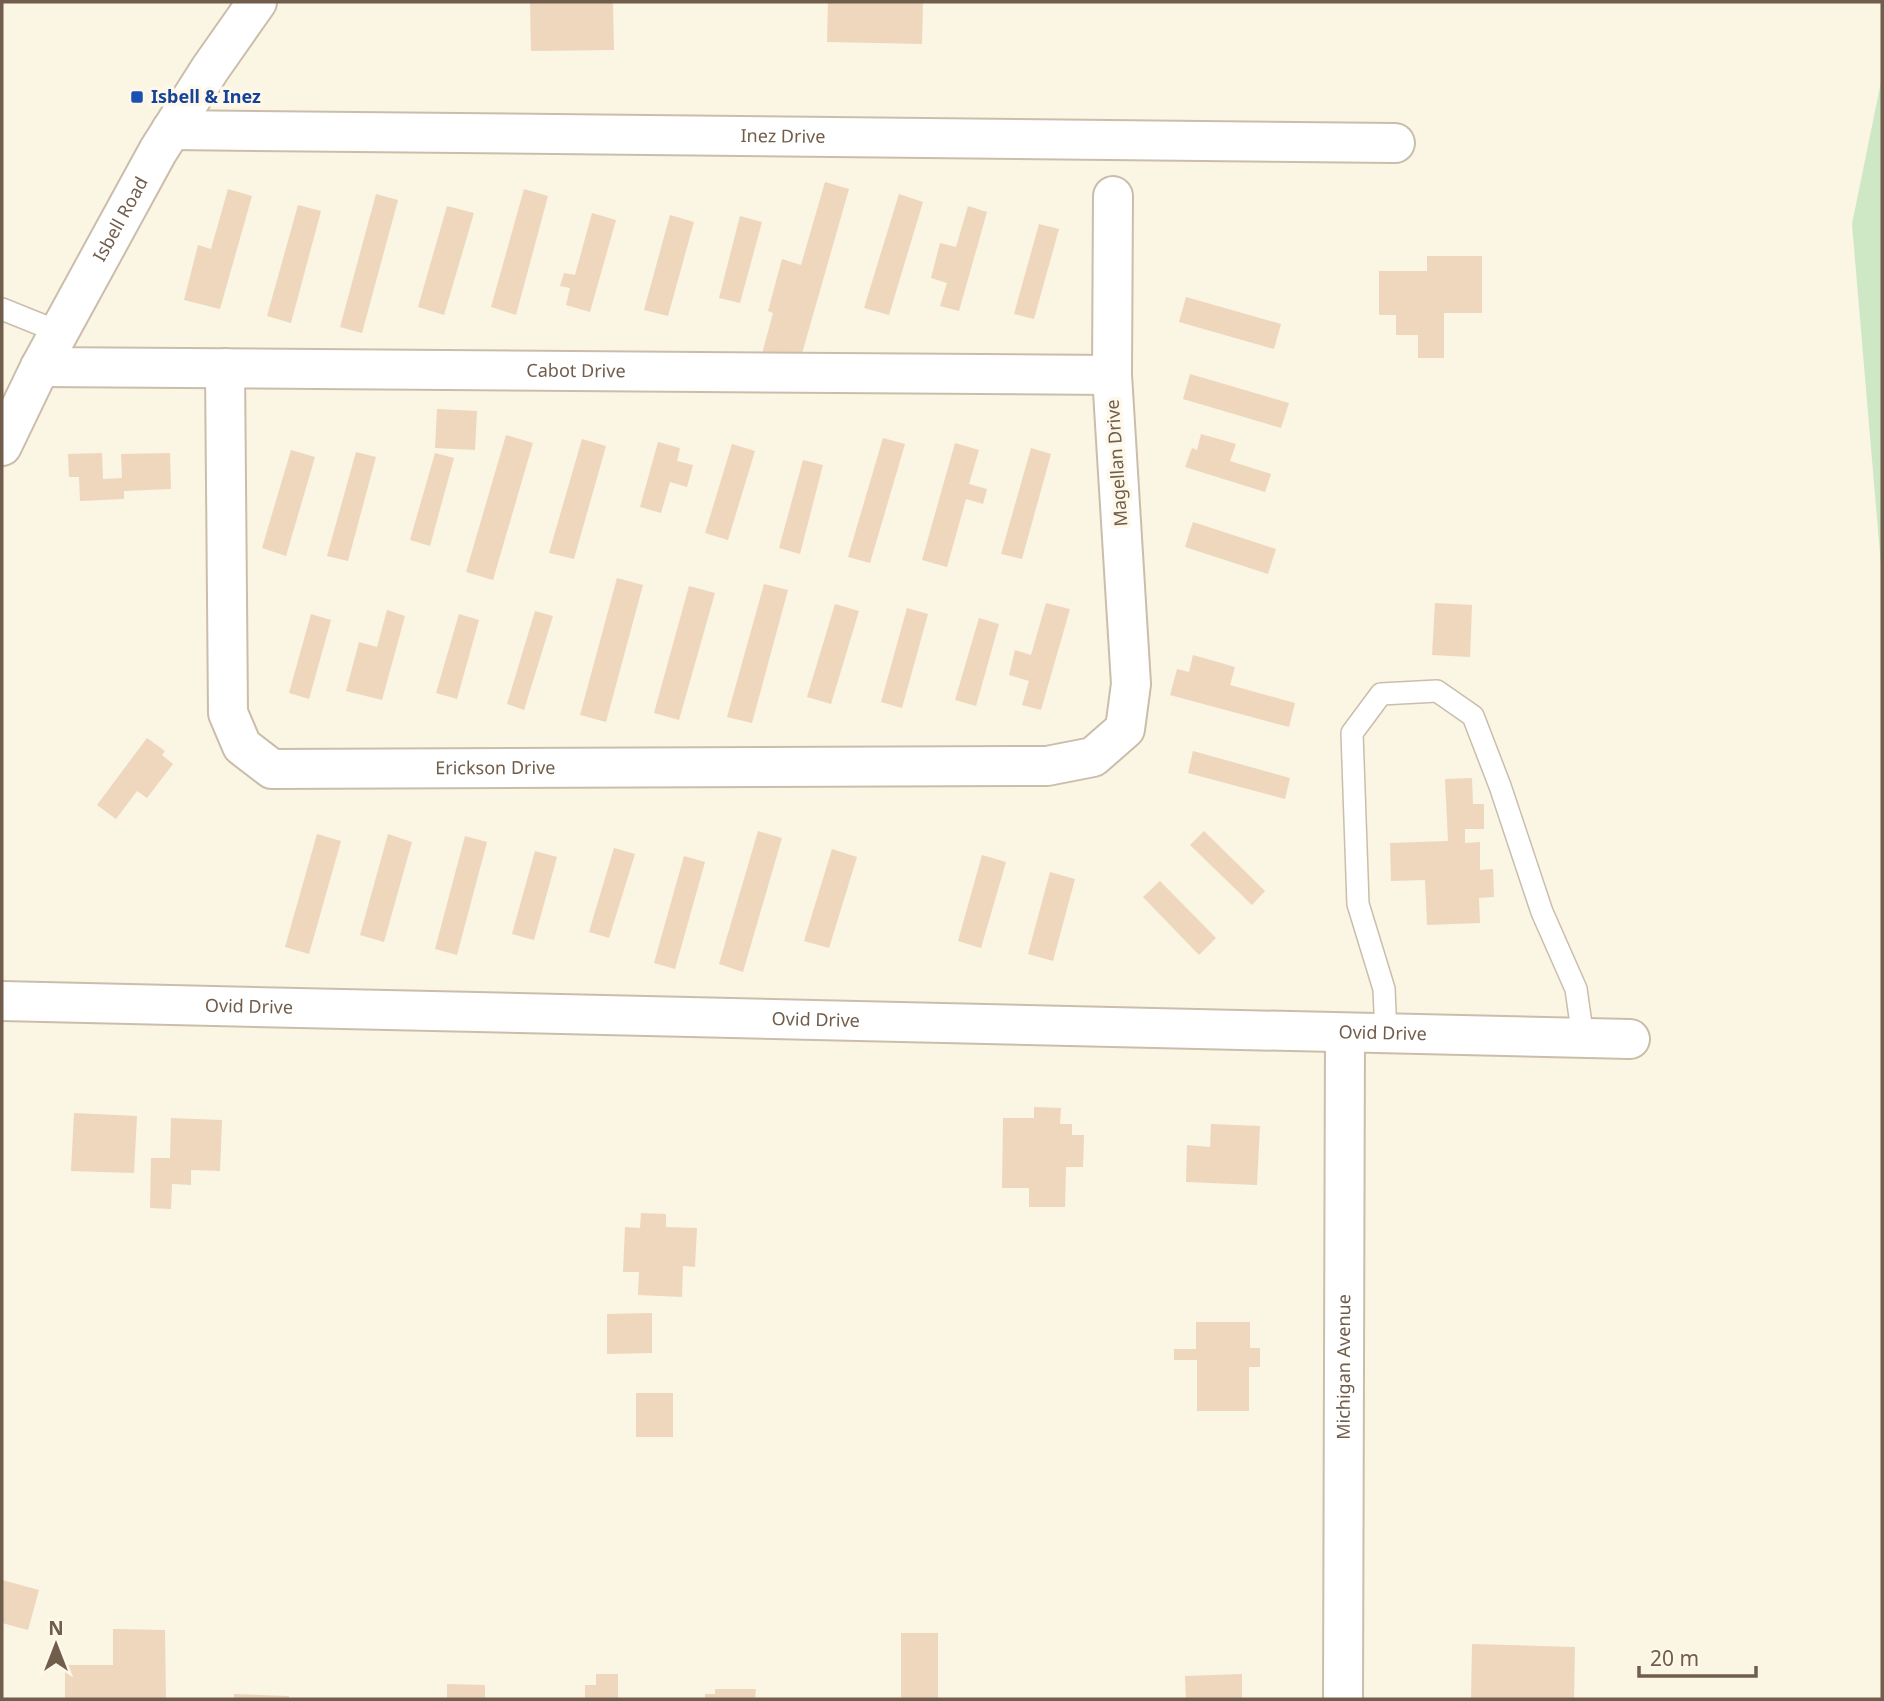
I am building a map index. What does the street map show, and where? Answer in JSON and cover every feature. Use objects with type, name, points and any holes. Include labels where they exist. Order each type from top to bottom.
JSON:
[{"type":"street","name":"Isbell Road","points":[[2,446],[59,331],[171,130],[257,2]]},
{"type":"street","name":"Inez Drive","points":[[171,130],[1395,144]]},
{"type":"street","name":"Magellan Drive","points":[[1113,196],[1111,375],[1131,684],[1125,729]]},
{"type":"street","name":"Cabot Drive","points":[[40,367],[1111,375]]},
{"type":"street","name":"Erickson Drive","points":[[225,368],[228,713],[242,746],[272,769],[1048,766],[1093,757],[1125,729]]},
{"type":"street","name":"Ovid Drive","points":[[2,1001],[1630,1040]]},
{"type":"street","name":"Michigan Avenue","points":[[1343,1699],[1345,1033]]},
{"type":"lane","points":[[2,309],[59,331]]},
{"type":"lane","points":[[1386,1034],[1384,989],[1358,904],[1352,733],[1381,694],[1437,691],[1474,716],[1542,912],[1576,989],[1583,1038]]},
{"type":"green space","points":[[1882,77],[1882,577],[1852,224]]},
{"type":"building","points":[[530,2],[613,2],[614,50],[531,51]]},
{"type":"building","points":[[828,2],[923,2],[922,44],[827,42]]},
{"type":"building","points":[[825,182],[849,189],[801,357],[762,354],[773,313],[768,311],[782,259],[801,265]]},
{"type":"building","points":[[228,189],[252,196],[220,309],[184,300],[198,245],[211,249]]},
{"type":"building","points":[[524,189],[548,196],[516,315],[491,307]]},
{"type":"building","points":[[376,194],[398,200],[362,333],[340,327]]},
{"type":"building","points":[[899,194],[923,202],[889,315],[864,308]]},
{"type":"building","points":[[298,205],[321,211],[291,323],[267,316]]},
{"type":"building","points":[[447,206],[474,213],[444,315],[418,307]]},
{"type":"building","points":[[968,206],[987,212],[959,311],[940,306],[947,283],[931,278],[940,243],[956,247]]},
{"type":"building","points":[[592,213],[616,220],[590,312],[566,305],[570,288],[560,286],[564,273],[575,275]]},
{"type":"building","points":[[670,215],[694,222],[668,316],[644,310]]},
{"type":"building","points":[[740,216],[762,222],[740,303],[719,298]]},
{"type":"building","points":[[1039,224],[1059,229],[1034,319],[1014,314]]},
{"type":"building","points":[[1427,256],[1482,256],[1482,313],[1444,313],[1444,358],[1418,358],[1418,335],[1396,335],[1396,315],[1379,315],[1379,271],[1427,271]]},
{"type":"building","points":[[1186,297],[1281,324],[1274,349],[1179,322]]},
{"type":"building","points":[[1190,374],[1289,403],[1281,428],[1183,399]]},
{"type":"building","points":[[437,409],[477,411],[475,450],[435,448]]},
{"type":"building","points":[[1201,434],[1236,444],[1230,461],[1271,474],[1265,492],[1185,467],[1192,448],[1197,450]]},
{"type":"building","points":[[506,435],[533,443],[493,580],[466,572]]},
{"type":"building","points":[[883,438],[905,444],[870,563],[848,557]]},
{"type":"building","points":[[582,439],[606,446],[574,559],[549,553]]},
{"type":"building","points":[[658,442],[680,448],[677,461],[693,465],[687,487],[670,482],[661,513],[640,507]]},
{"type":"building","points":[[955,443],[979,450],[969,484],[987,489],[983,504],[966,499],[947,567],[922,560]]},
{"type":"building","points":[[732,444],[755,451],[728,540],[705,533]]},
{"type":"building","points":[[1031,448],[1051,454],[1022,559],[1001,554]]},
{"type":"building","points":[[291,450],[315,457],[286,556],[262,548]]},
{"type":"building","points":[[356,452],[376,457],[348,561],[327,556]]},
{"type":"building","points":[[102,453],[103,479],[122,478],[121,454],[170,453],[171,489],[124,491],[124,499],[80,501],[79,477],[69,477],[68,454]]},
{"type":"building","points":[[435,453],[454,458],[430,546],[410,540]]},
{"type":"building","points":[[803,460],[823,465],[800,554],[779,548]]},
{"type":"building","points":[[1193,522],[1276,549],[1268,574],[1185,547]]},
{"type":"building","points":[[617,578],[643,585],[606,722],[580,715]]},
{"type":"building","points":[[764,584],[788,590],[752,723],[727,717]]},
{"type":"building","points":[[689,586],[715,593],[679,720],[654,713]]},
{"type":"building","points":[[1046,603],[1070,609],[1041,710],[1022,705],[1029,681],[1009,675],[1015,650],[1031,655]]},
{"type":"building","points":[[1435,603],[1472,605],[1470,657],[1432,655]]},
{"type":"building","points":[[835,604],[859,611],[831,704],[807,697]]},
{"type":"building","points":[[907,608],[928,614],[902,708],[881,702]]},
{"type":"building","points":[[387,610],[405,616],[382,700],[346,691],[359,642],[377,647]]},
{"type":"building","points":[[535,611],[553,616],[524,710],[507,704]]},
{"type":"building","points":[[311,614],[331,620],[309,699],[289,693]]},
{"type":"building","points":[[459,614],[479,620],[457,699],[436,693]]},
{"type":"building","points":[[979,618],[999,624],[976,706],[955,700]]},
{"type":"building","points":[[1193,655],[1235,667],[1230,685],[1295,703],[1289,727],[1170,695],[1177,669],[1189,672]]},
{"type":"building","points":[[147,738],[165,751],[162,755],[173,764],[147,798],[137,791],[116,819],[97,805]]},
{"type":"building","points":[[1193,751],[1290,778],[1285,799],[1188,773]]},
{"type":"building","points":[[1472,778],[1473,804],[1484,804],[1484,829],[1465,829],[1465,843],[1480,842],[1480,870],[1493,869],[1494,897],[1479,898],[1480,923],[1427,925],[1425,880],[1391,881],[1390,843],[1448,841],[1445,779]]},
{"type":"building","points":[[758,831],[782,838],[743,972],[719,964]]},
{"type":"building","points":[[1204,831],[1265,891],[1252,905],[1190,845]]},
{"type":"building","points":[[317,834],[341,841],[309,954],[285,947]]},
{"type":"building","points":[[388,834],[412,842],[384,942],[360,935]]},
{"type":"building","points":[[465,836],[487,842],[457,955],[435,949]]},
{"type":"building","points":[[614,848],[635,854],[609,938],[589,932]]},
{"type":"building","points":[[832,849],[857,857],[829,948],[804,941]]},
{"type":"building","points":[[535,851],[557,857],[534,940],[512,934]]},
{"type":"building","points":[[982,855],[1006,862],[981,948],[958,941]]},
{"type":"building","points":[[684,856],[705,862],[675,969],[654,963]]},
{"type":"building","points":[[1050,872],[1075,879],[1053,961],[1028,954]]},
{"type":"building","points":[[1160,881],[1216,938],[1199,955],[1143,897]]},
{"type":"building","points":[[1034,1107],[1061,1108],[1060,1124],[1072,1124],[1072,1135],[1084,1135],[1083,1167],[1066,1167],[1065,1207],[1029,1207],[1029,1188],[1002,1188],[1003,1118],[1034,1118]]},
{"type":"building","points":[[74,1113],[137,1116],[134,1173],[71,1171]]},
{"type":"building","points":[[171,1118],[222,1120],[220,1171],[191,1170],[191,1185],[172,1184],[171,1209],[150,1208],[151,1158],[170,1158]]},
{"type":"building","points":[[1211,1124],[1260,1126],[1257,1185],[1186,1182],[1187,1145],[1210,1147]]},
{"type":"building","points":[[641,1213],[666,1214],[666,1227],[697,1228],[695,1267],[683,1266],[682,1297],[638,1295],[639,1272],[623,1272],[625,1227],[640,1228]]},
{"type":"building","points":[[652,1313],[652,1353],[607,1354],[607,1314]]},
{"type":"building","points":[[1196,1322],[1250,1322],[1250,1348],[1260,1348],[1260,1367],[1249,1367],[1249,1411],[1197,1411],[1197,1360],[1174,1360],[1174,1349],[1196,1349]]},
{"type":"building","points":[[636,1393],[673,1393],[673,1437],[636,1437]]},
{"type":"building","points":[[2,1580],[39,1590],[28,1630],[2,1623]]},
{"type":"building","points":[[113,1629],[165,1630],[166,1699],[65,1699],[65,1665],[113,1665]]},
{"type":"building","points":[[901,1633],[938,1633],[938,1699],[901,1699]]},
{"type":"building","points":[[1472,1644],[1575,1647],[1574,1699],[1471,1699]]},
{"type":"building","points":[[596,1674],[618,1674],[618,1699],[585,1699],[585,1685],[596,1685]]},
{"type":"building","points":[[1242,1674],[1242,1699],[1186,1699],[1185,1676]]},
{"type":"building","points":[[447,1684],[485,1685],[485,1699],[447,1699]]},
{"type":"building","points":[[715,1689],[756,1689],[755,1699],[705,1699],[705,1694],[715,1694]]},
{"type":"building","points":[[234,1694],[289,1696],[289,1699],[234,1699]]},
{"type":"place","name":"Isbell & Inez","points":[[137,97]]}]
